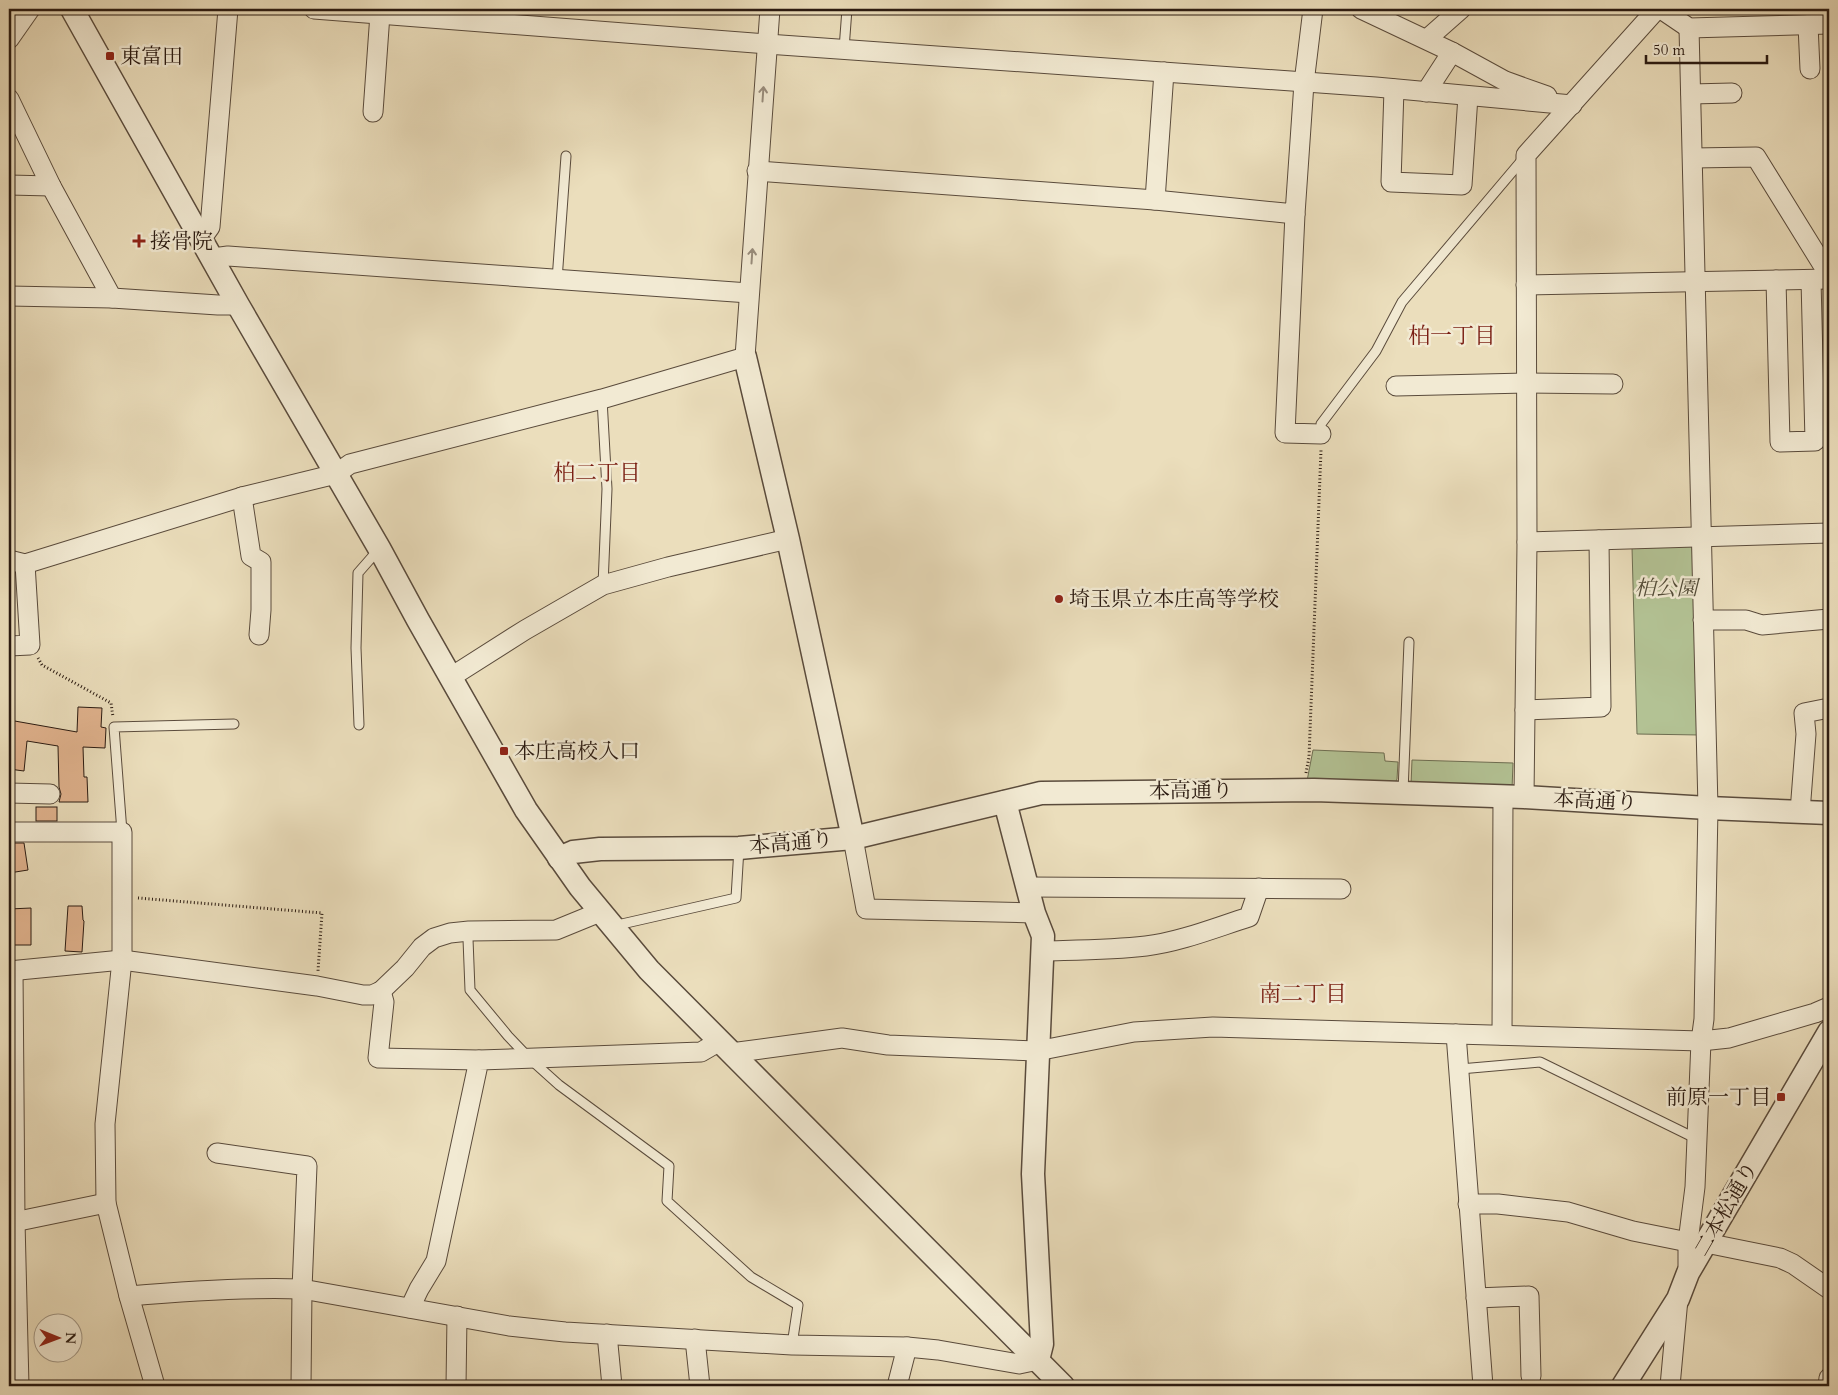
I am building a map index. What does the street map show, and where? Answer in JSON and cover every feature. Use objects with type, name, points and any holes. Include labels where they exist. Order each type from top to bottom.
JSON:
[{"type":"street","points":[[9,39],[30,9]]},
{"type":"street","points":[[72,9],[238,305],[379,548],[526,810],[558,858],[606,919],[650,970],[1063,1386]]},
{"type":"street","points":[[202,238],[210,227],[228,9]]},
{"type":"street","points":[[314,9],[1394,89],[1572,106]]},
{"type":"street","points":[[770,9],[745,357],[788,539],[853,838],[866,909],[1034,913]]},
{"type":"street","points":[[1313,9],[1304,83],[1295,214],[1285,433],[1321,434]]},
{"type":"street","points":[[1361,9],[1452,52],[1505,81],[1572,106]]},
{"type":"street","points":[[1427,40],[1461,9]]},
{"type":"street","points":[[1502,1035],[1513,796],[1525,710],[1527,542],[1526,155],[1572,106],[1657,9]]},
{"type":"street","points":[[1661,9],[1690,28],[1797,20],[1829,24]]},
{"type":"street","points":[[373,112],[380,14]]},
{"type":"street","points":[[1797,20],[1810,69]]},
{"type":"street","points":[[1690,28],[1700,537],[1708,808],[1704,1019],[1701,1041],[1695,1187],[1697,1243]]},
{"type":"street","points":[[1426,92],[1452,52]]},
{"type":"street","points":[[1155,200],[1164,72]]},
{"type":"street","points":[[1394,89],[1391,182],[1462,185],[1468,96]]},
{"type":"street","points":[[1691,94],[1732,93]]},
{"type":"street","points":[[9,98],[51,186],[112,298]]},
{"type":"street","points":[[1693,158],[1756,157],[1823,278],[1815,441],[1780,442],[1776,280]]},
{"type":"street","points":[[757,171],[1155,200],[1295,214]]},
{"type":"street","points":[[9,185],[51,186]]},
{"type":"street","points":[[213,258],[238,257],[749,293]]},
{"type":"street","points":[[1526,285],[1696,283],[1823,278]]},
{"type":"street","points":[[9,296],[112,298],[238,305]]},
{"type":"street","points":[[9,646],[30,646],[17,562],[242,497],[336,474],[350,464],[602,399],[745,357]]},
{"type":"street","points":[[1396,386],[1527,383],[1614,384]]},
{"type":"street","points":[[242,497],[251,556],[260,562],[261,610],[259,635]]},
{"type":"street","points":[[1527,542],[1829,533]]},
{"type":"street","points":[[450,677],[602,585],[668,567],[788,539]]},
{"type":"street","points":[[1525,710],[1601,708],[1599,540]]},
{"type":"street","points":[[1703,620],[1746,620],[1762,625],[1829,619]]},
{"type":"street","points":[[1800,812],[1806,734],[1804,713],[1829,708]]},
{"type":"street","name":"本高通り","points":[[558,858],[573,852],[600,849],[739,848],[853,838],[1041,792],[1303,790],[1513,796],[1708,808],[1829,813]]},
{"type":"street","points":[[9,793],[50,794]]},
{"type":"street","points":[[1005,802],[1034,913],[1044,936],[1037,1051],[1033,1174],[1042,1344],[1038,1360]]},
{"type":"street","points":[[9,832],[122,832],[122,960],[106,1124],[106,1203],[129,1296],[155,1386]]},
{"type":"street","points":[[1028,887],[1341,889]]},
{"type":"street","points":[[1043,950],[1098,950],[1148,946],[1184,937],[1250,917],[1259,888]]},
{"type":"street","points":[[19,1386],[12,1222],[11,970],[122,960],[316,986],[362,995],[381,991],[405,968],[422,947],[434,938],[450,933],[556,930],[606,919]]},
{"type":"street","points":[[381,991],[384,1002],[378,1058],[479,1060],[701,1052],[725,1047],[842,1038],[888,1046],[1037,1051],[1134,1032],[1213,1028],[1701,1041],[1729,1038],[1815,1013],[1829,1007]]},
{"type":"street","name":"二本松通り","points":[[1623,1386],[1678,1299],[1697,1243],[1829,1032]]},
{"type":"street","points":[[1456,1034],[1483,1386]]},
{"type":"street","points":[[410,1308],[436,1261],[479,1060]]},
{"type":"street","points":[[217,1153],[307,1166],[302,1289],[301,1386]]},
{"type":"street","points":[[12,1222],[106,1203]]},
{"type":"street","points":[[1468,1204],[1498,1204],[1568,1212],[1633,1231],[1780,1258],[1793,1264],[1829,1289]]},
{"type":"street","points":[[129,1296],[259,1288],[302,1289],[509,1326],[695,1340],[792,1345],[907,1347],[938,1350],[1019,1364],[1038,1360]]},
{"type":"street","points":[[1476,1298],[1529,1296],[1531,1376]]},
{"type":"street","points":[[1670,1386],[1678,1299]]},
{"type":"street","points":[[456,1316],[456,1386]]},
{"type":"street","points":[[607,1334],[612,1386]]},
{"type":"street","points":[[695,1340],[700,1386]]},
{"type":"street","points":[[897,1386],[907,1347]]},
{"type":"street","points":[[1828,1386],[1829,1378]]},
{"type":"lane","points":[[844,49],[847,9]]},
{"type":"lane","points":[[1321,434],[1321,424],[1376,351],[1402,302],[1526,155]]},
{"type":"lane","points":[[557,280],[566,156]]},
{"type":"lane","points":[[602,399],[607,489],[602,585]]},
{"type":"lane","points":[[359,725],[356,648],[358,573],[379,548]]},
{"type":"lane","points":[[1403,793],[1410,642]]},
{"type":"lane","points":[[122,832],[114,727],[234,724]]},
{"type":"lane","points":[[606,919],[736,898],[739,848]]},
{"type":"lane","points":[[470,931],[468,939],[470,990],[529,1058],[559,1085],[669,1166],[667,1201],[751,1277],[798,1305],[792,1345]]},
{"type":"lane","points":[[1460,1068],[1540,1062],[1697,1139]]},
{"type":"path","points":[[1303,790],[1309,756],[1321,434]]},
{"type":"path","points":[[30,646],[42,665],[111,703],[114,727]]},
{"type":"path","points":[[122,897],[322,913],[316,986]]},
{"type":"green space","name":"柏公園","points":[[1691,545],[1697,551],[1700,735],[1637,734],[1632,547]]},
{"type":"green space","points":[[1313,750],[1384,753],[1385,761],[1398,762],[1397,779],[1395,783],[1307,781]]},
{"type":"green space","points":[[1412,760],[1513,763],[1512,789],[1411,785]]},
{"type":"building","points":[[78,707],[102,708],[101,727],[106,728],[105,748],[83,747],[84,777],[87,777],[88,802],[59,802],[61,794],[59,787],[58,746],[27,741],[24,771],[9,769],[9,720],[77,732]]},
{"type":"building","points":[[36,807],[57,807],[57,821],[36,821]]},
{"type":"building","points":[[9,843],[24,843],[28,870],[9,873]]},
{"type":"building","points":[[68,906],[82,906],[84,921],[82,952],[65,951]]},
{"type":"building","points":[[31,908],[31,945],[9,945],[9,909]]},
{"type":"place","name":"東富田","points":[[110,56]]},
{"type":"place","name":"接骨院","points":[[139,241]]},
{"type":"place","name":"埼玉県立本庄高等学校","points":[[1059,599]]},
{"type":"place","name":"本庄高校入口","points":[[504,751]]},
{"type":"place","name":"前原一丁目","points":[[1781,1097]]},
{"type":"district","name":"柏一丁目","points":[[1452,336]]},
{"type":"district","name":"柏二丁目","points":[[597,473]]},
{"type":"district","name":"南二丁目","points":[[1303,994]]}]
